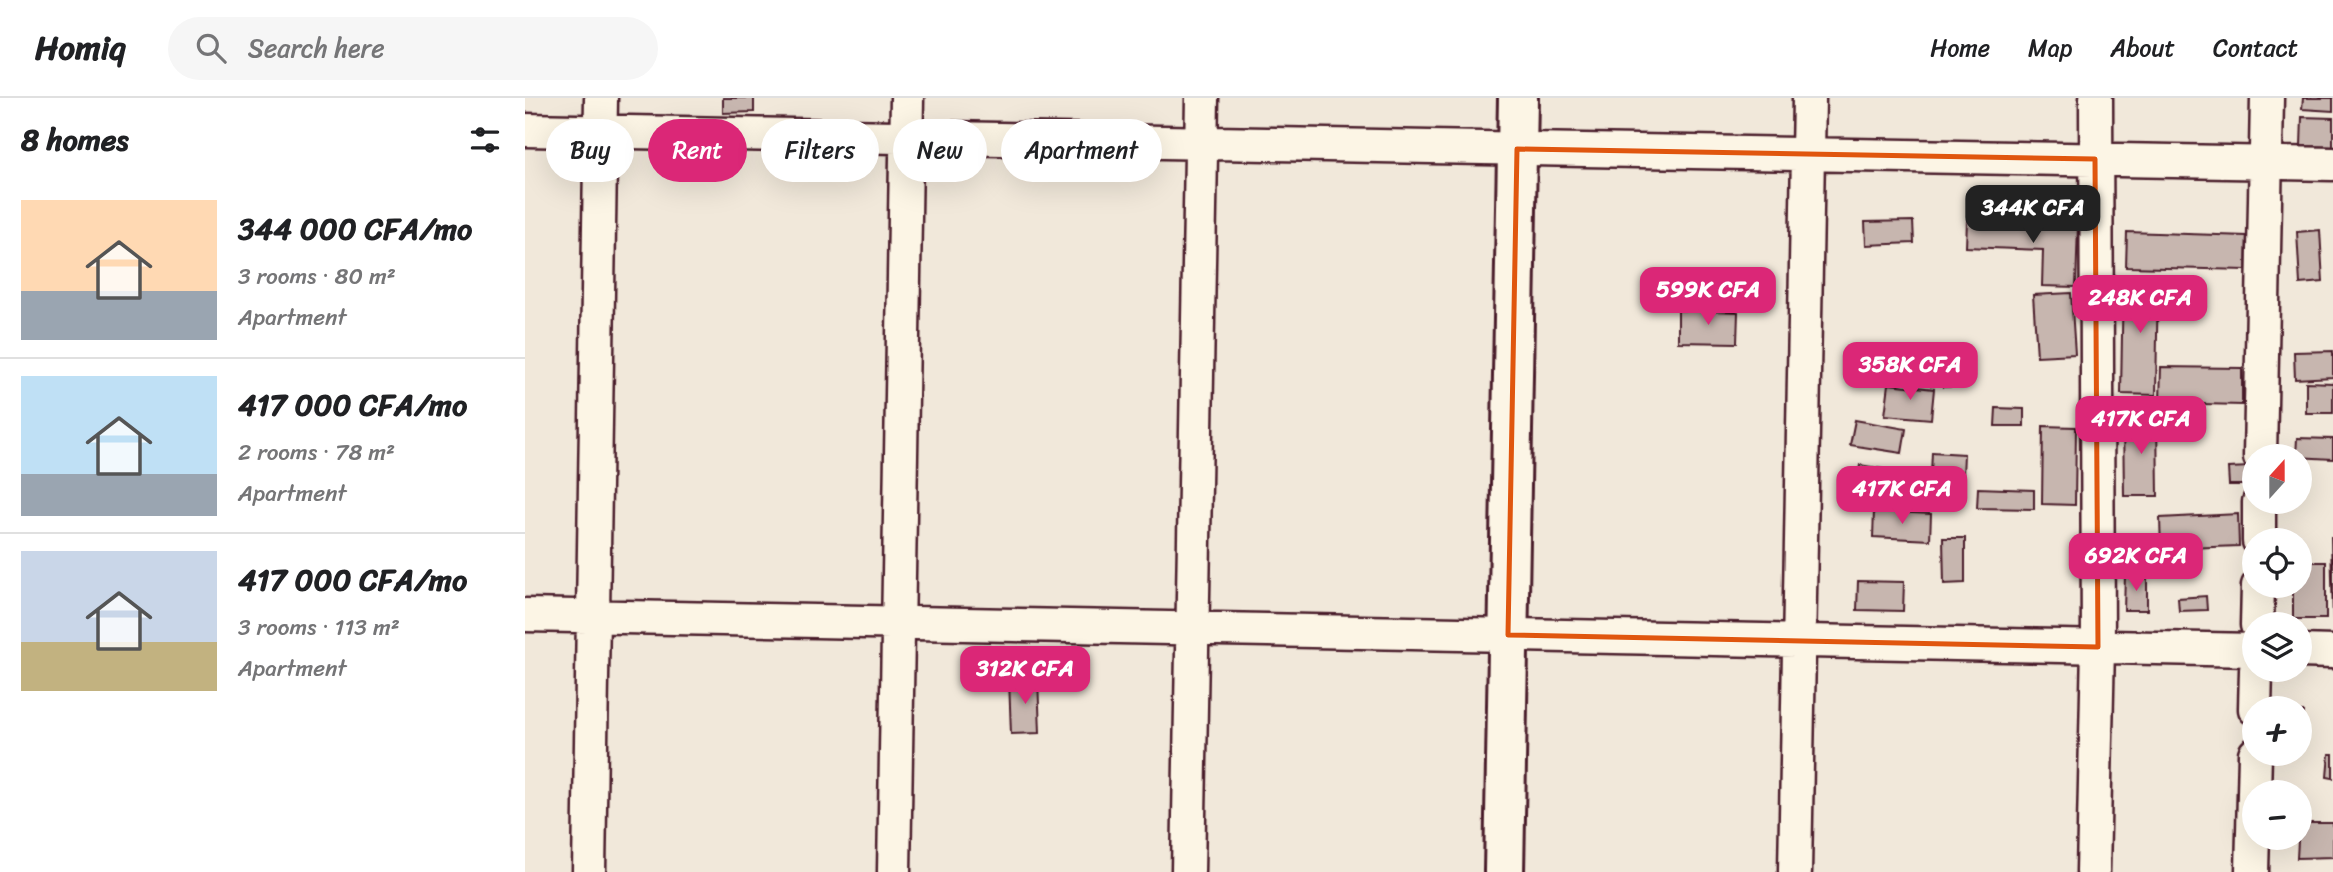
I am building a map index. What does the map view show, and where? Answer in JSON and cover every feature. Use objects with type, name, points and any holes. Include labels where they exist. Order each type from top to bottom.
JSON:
[{"type":"street","points":[[600,119],[601,98]]},
{"type":"street","points":[[906,119],[907,98]]},
{"type":"street","points":[[1188,872],[1202,98]]},
{"type":"street","points":[[1504,872],[1518,98]]},
{"type":"street","points":[[1795,872],[1809,98]]},
{"type":"street","points":[[2094,872],[2098,647],[2096,98]]},
{"type":"street","points":[[2260,444],[2267,98]]},
{"type":"street","points":[[525,130],[546,130]]},
{"type":"street","points":[[634,132],[893,137]]},
{"type":"street","points":[[987,138],[2333,164]]},
{"type":"street","points":[[589,872],[599,182]]},
{"type":"street","points":[[894,872],[905,182]]},
{"type":"street","points":[[525,615],[2242,650]]},
{"type":"street","points":[[2312,651],[2333,652]]},
{"type":"street","points":[[2252,872],[2255,766]]},
{"type":"highlighted area","points":[[1517,149],[2095,159],[2098,647],[1508,635]]},
{"type":"building","points":[[723,98],[754,98],[754,112],[723,113]]},
{"type":"building","points":[[2303,98],[2333,98],[2333,111],[2302,109]]},
{"type":"building","points":[[2302,117],[2333,118],[2333,147],[2301,146]]},
{"type":"building","points":[[1967,220],[2078,224],[2076,287],[2042,286],[2043,250],[1966,247]]},
{"type":"building","points":[[1913,221],[1914,243],[1866,245],[1865,222]]},
{"type":"building","points":[[2320,230],[2323,282],[2300,284],[2297,232]]},
{"type":"building","points":[[2127,232],[2247,236],[2246,270],[2126,267]]},
{"type":"building","points":[[2123,276],[2158,276],[2156,395],[2121,394]]},
{"type":"building","points":[[2071,293],[2075,354],[2037,356],[2033,295]]},
{"type":"building","points":[[1678,310],[1738,312],[1737,343],[1678,342]]},
{"type":"building","points":[[2333,351],[2333,377],[2295,379],[2294,352]]},
{"type":"building","points":[[1963,365],[1965,386],[1943,387],[1941,366]]},
{"type":"building","points":[[2161,367],[2242,368],[2242,405],[2160,403]]},
{"type":"building","points":[[2306,382],[2333,383],[2333,413],[2306,413]]},
{"type":"building","points":[[1889,384],[1934,389],[1931,419],[1885,415]]},
{"type":"building","points":[[1996,408],[2024,409],[2024,426],[1995,426]]},
{"type":"building","points":[[2123,416],[2157,416],[2158,496],[2124,496]]},
{"type":"building","points":[[1855,420],[1906,429],[1902,453],[1850,445]]},
{"type":"building","points":[[2043,426],[2076,427],[2075,505],[2042,504]]},
{"type":"building","points":[[2297,438],[2333,439],[2333,459],[2312,458],[2312,444],[2297,444]]},
{"type":"building","points":[[1932,452],[1964,454],[1962,497],[1930,496]]},
{"type":"building","points":[[1860,465],[1895,471],[1890,506],[1854,500]]},
{"type":"building","points":[[2242,467],[2242,485],[2229,485],[2228,468]]},
{"type":"building","points":[[1978,488],[2034,490],[2034,509],[1977,508]]},
{"type":"building","points":[[1874,511],[1931,514],[1930,540],[1873,537]]},
{"type":"building","points":[[2238,514],[2239,546],[2161,549],[2160,518]]},
{"type":"building","points":[[2331,537],[2333,537],[2333,621]]},
{"type":"building","points":[[1943,538],[1965,538],[1965,583],[1944,584]]},
{"type":"building","points":[[2312,562],[2326,562],[2326,619],[2312,619],[2312,612],[2293,612],[2293,598],[2312,598]]},
{"type":"building","points":[[2125,575],[2147,575],[2147,610],[2124,610]]},
{"type":"building","points":[[1858,581],[1904,582],[1903,611],[1857,610]]},
{"type":"building","points":[[2206,596],[2207,610],[2179,611],[2178,598]]},
{"type":"building","points":[[1038,678],[1040,733],[1011,734],[1009,679]]},
{"type":"building","points":[[2329,754],[2333,754],[2333,778],[2327,777]]},
{"type":"building","points":[[2312,823],[2333,823],[2333,857],[2297,858],[2297,850],[2312,850]]}]
